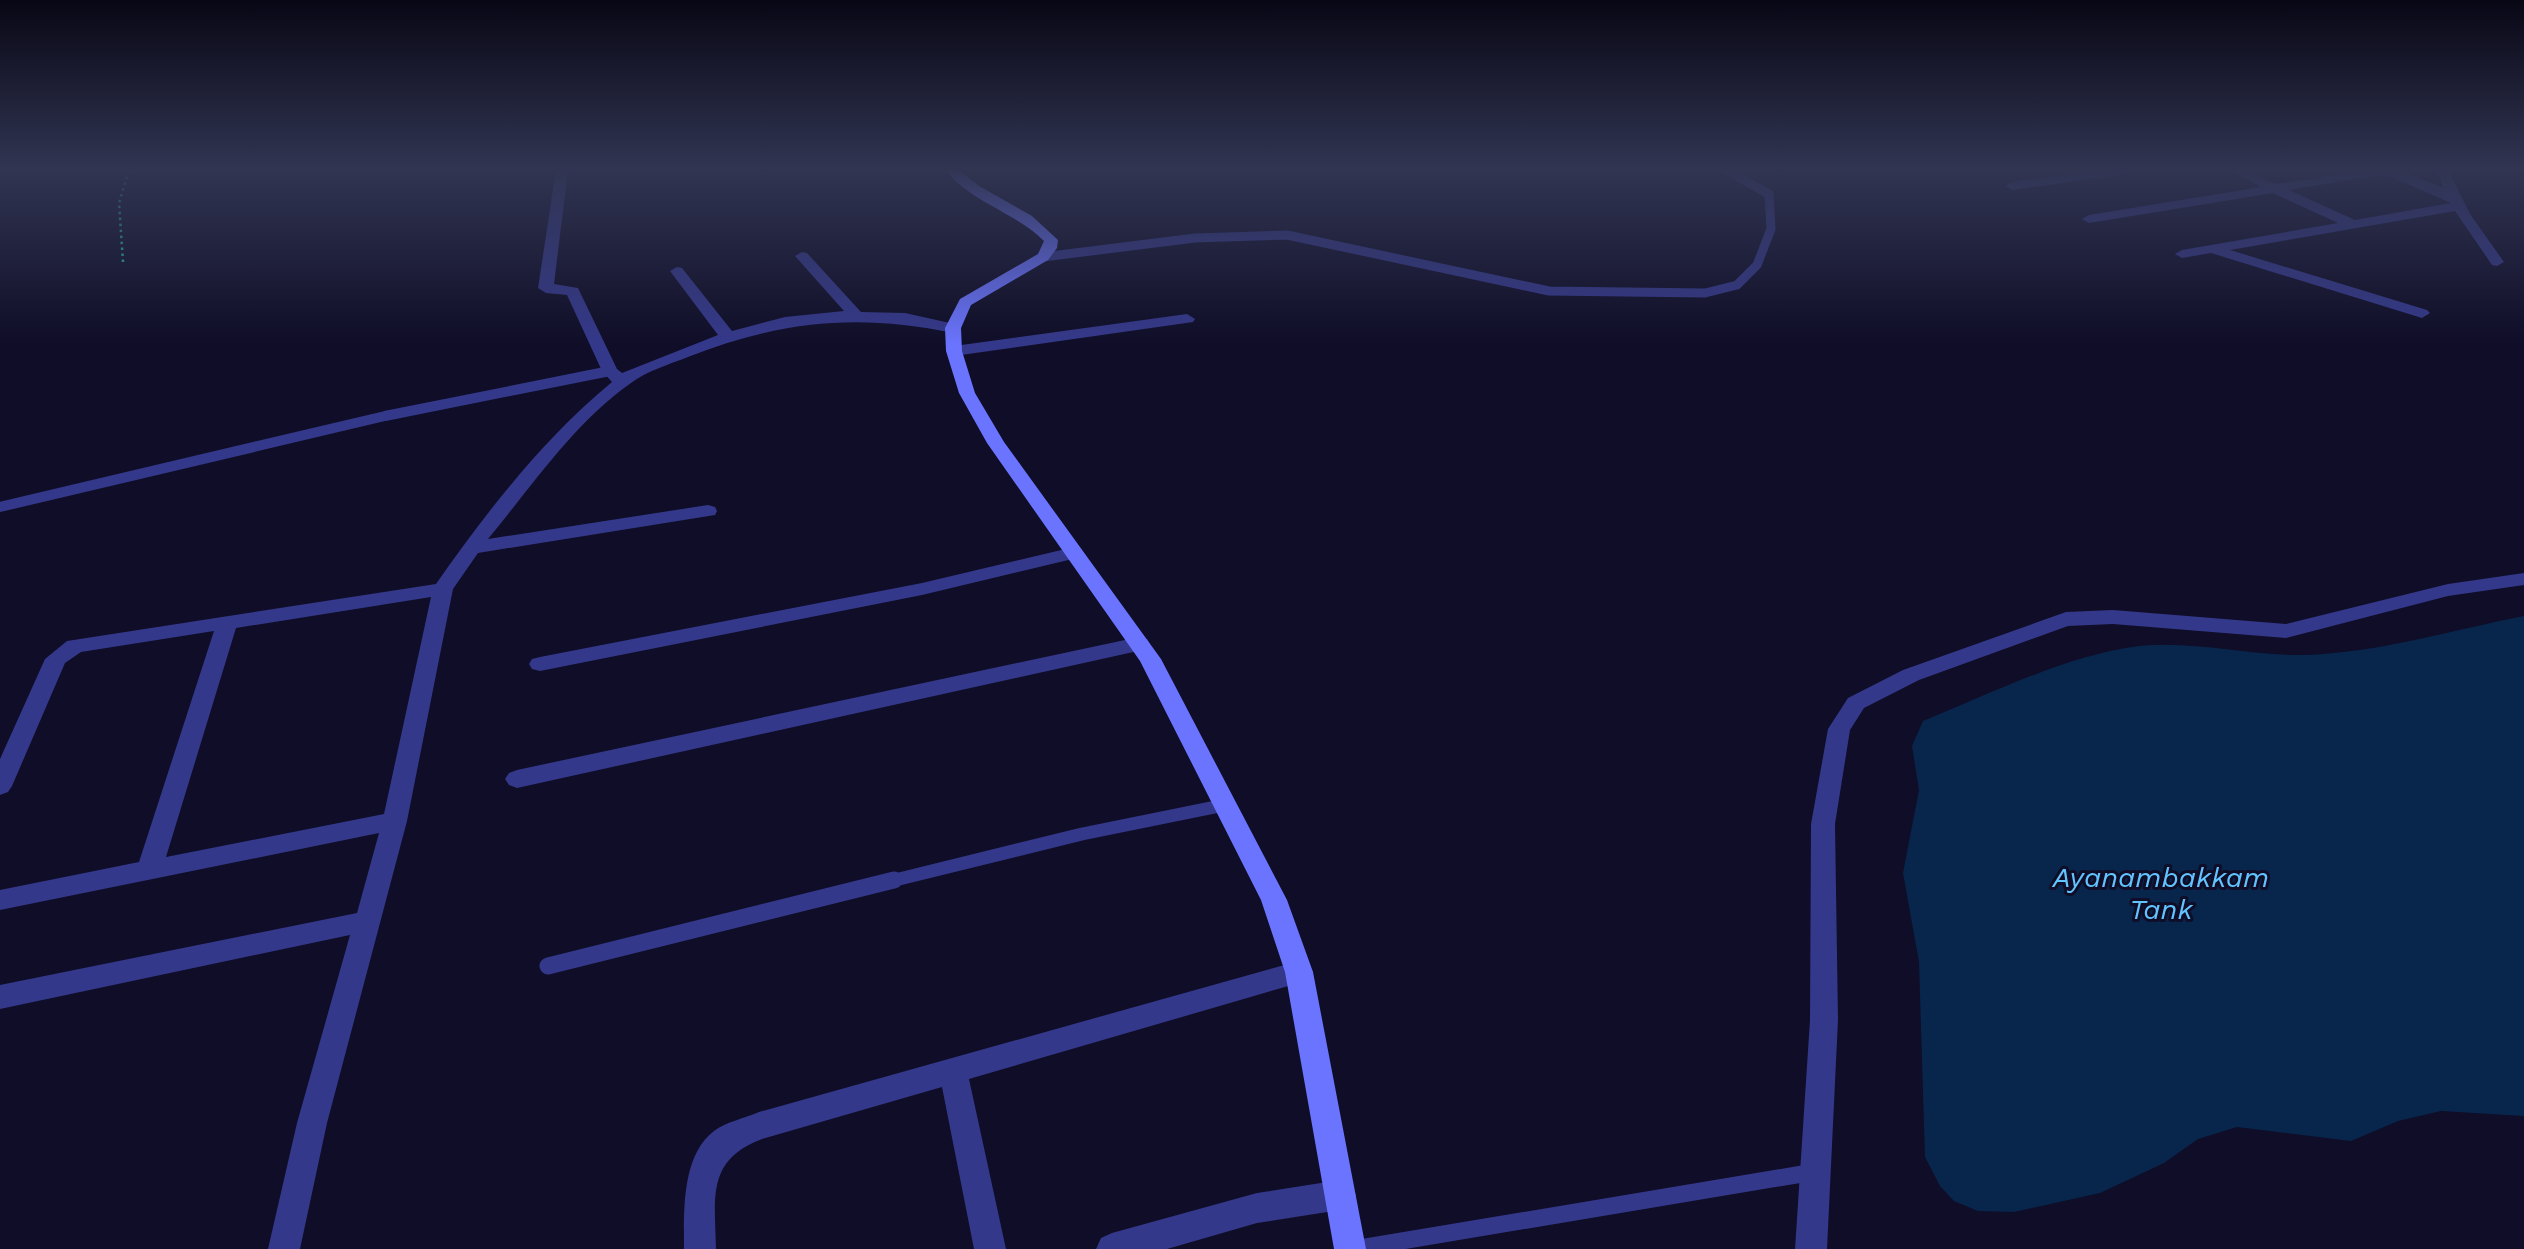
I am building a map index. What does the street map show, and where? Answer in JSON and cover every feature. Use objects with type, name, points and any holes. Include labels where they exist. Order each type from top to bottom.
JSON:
[{"type":"street","points":[[554,228],[546,288],[573,292],[616,376]]},
{"type":"street","points":[[1041,228],[1051,240],[1050,248],[1043,257],[965,302],[953,328],[954,351],[967,393],[984,423],[1150,659],[1274,900],[1299,972],[1352,1249]]},
{"type":"street","points":[[2182,254],[2320,228]]},
{"type":"street","points":[[2475,228],[2497,262]]},
{"type":"street","points":[[2210,248],[2422,313]]},
{"type":"street","points":[[802,256],[857,317]]},
{"type":"street","points":[[677,271],[728,337]]},
{"type":"street","points":[[284,1249],[312,1123],[395,821],[422,677],[443,589],[471,548],[616,376],[728,337],[785,322],[857,317],[905,318],[953,328]]},
{"type":"street","points":[[954,351],[1187,319]]},
{"type":"street","points":[[471,548],[708,511]]},
{"type":"street","points":[[540,664],[922,589],[1074,553]]},
{"type":"street","points":[[1811,1249],[1824,1020],[1823,824],[1839,729],[1856,703],[1911,675],[2066,619],[2113,617],[2286,631],[2448,590],[2524,579]]},
{"type":"street","points":[[0,786],[56,659],[75,646],[443,589]]},
{"type":"street","points":[[149,873],[228,621]]},
{"type":"street","points":[[517,779],[1139,644]]},
{"type":"street","points":[[0,900],[149,873],[395,821]]},
{"type":"street","points":[[0,997],[367,921]]},
{"type":"street","points":[[700,1249],[700,1209],[709,1160],[723,1142],[759,1126],[1299,972]]},
{"type":"street","points":[[953,1071],[990,1249]]},
{"type":"street","points":[[1112,1249],[1257,1208],[1340,1195]]},
{"type":"lane","points":[[1043,257],[1180,238],[1245,233],[1287,235],[1549,292],[1705,293],[1727,290],[1742,282],[1771,239],[1772,228]]},
{"type":"lane","points":[[0,507],[385,416],[616,376]]},
{"type":"lane","points":[[548,966],[1082,834],[1225,805]]},
{"type":"lane","points":[[1352,1249],[1815,1172]]},
{"type":"path","points":[[119,228],[124,262]]},
{"type":"water","name":"Ayanambakkam Tank","points":[[2524,616],[2524,1116],[2441,1111],[2398,1121],[2351,1141],[2237,1127],[2198,1139],[2164,1163],[2100,1193],[2014,1212],[1978,1211],[1954,1201],[1940,1186],[1925,1157],[1919,962],[1903,873],[1919,790],[1912,746],[1923,721],[2057,667],[2139,646],[2201,646],[2283,655],[2332,653],[2387,645]]}]
